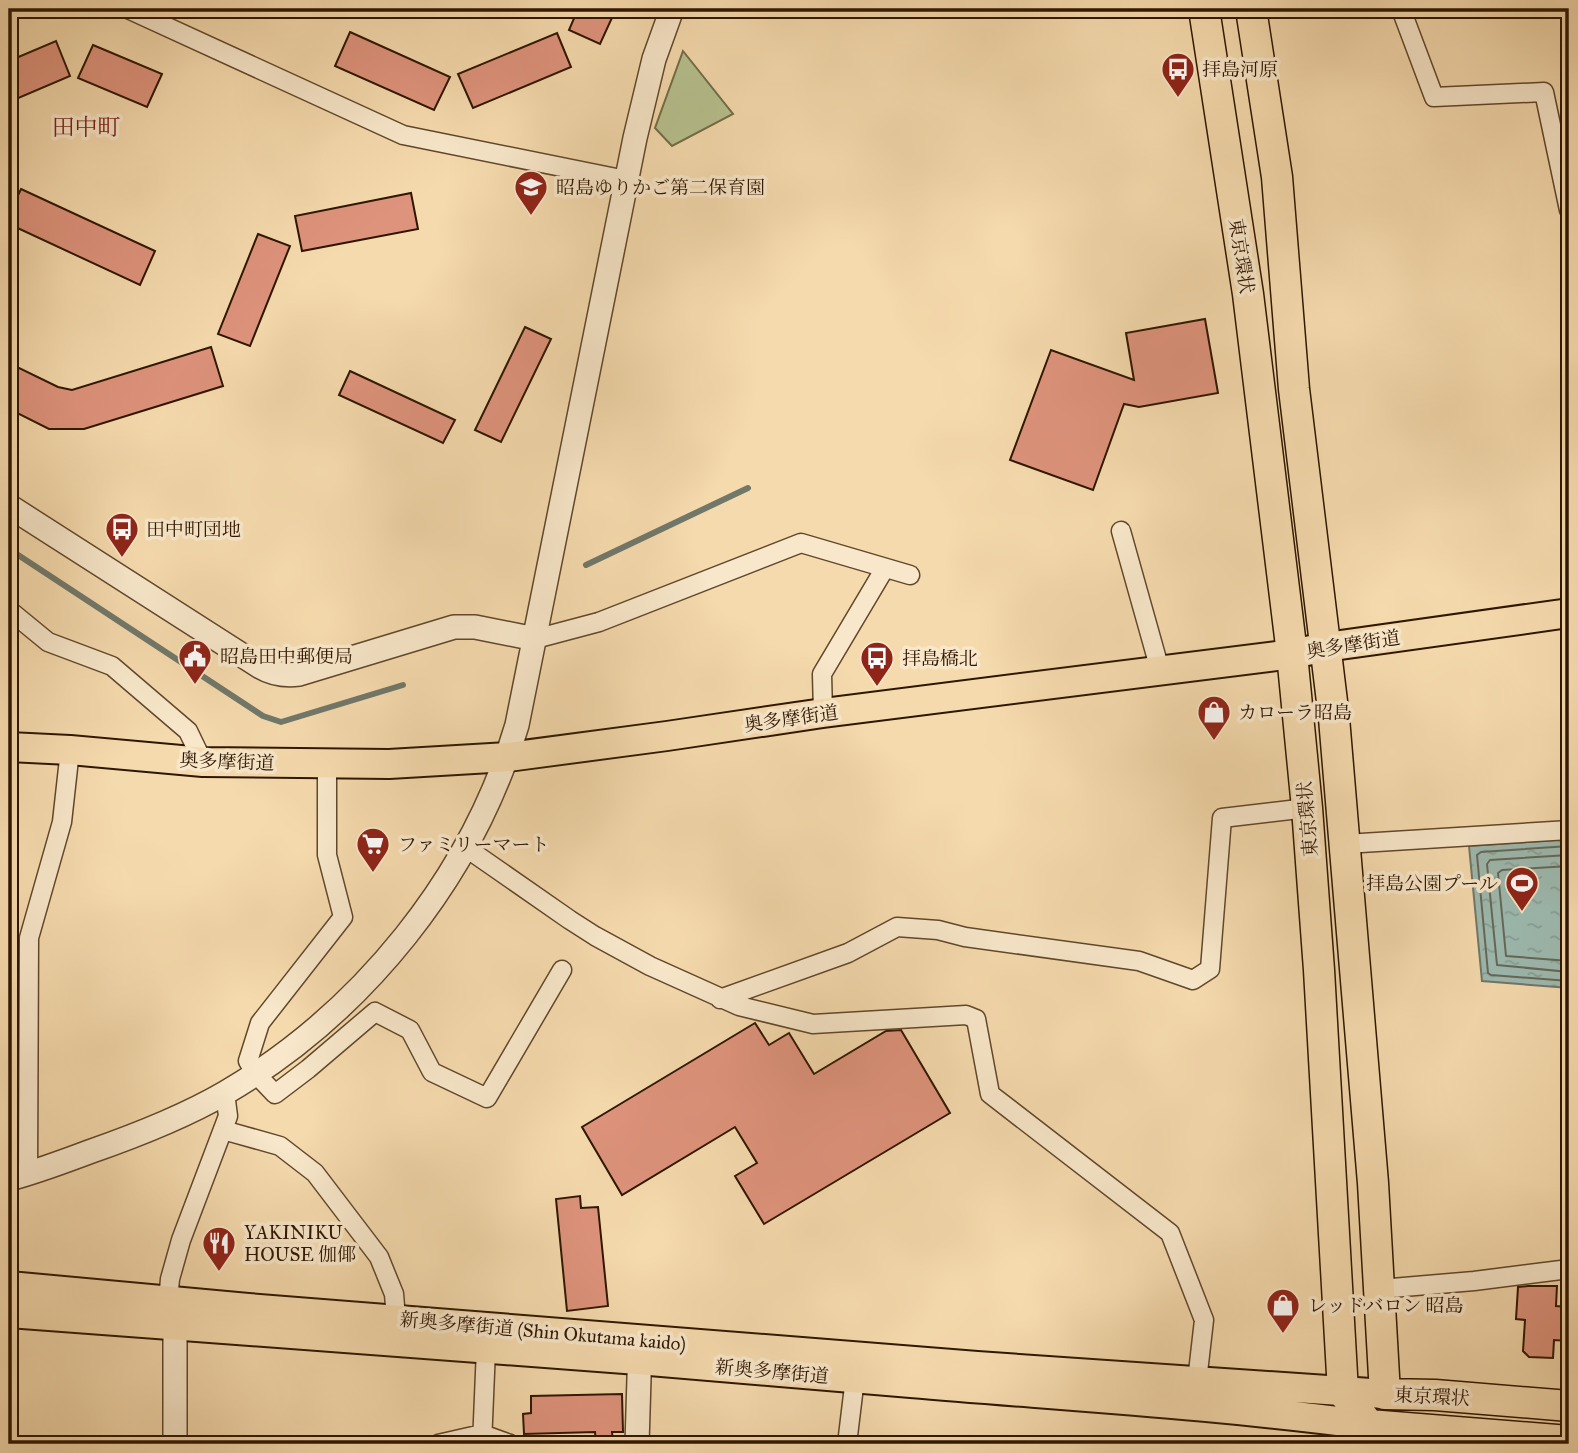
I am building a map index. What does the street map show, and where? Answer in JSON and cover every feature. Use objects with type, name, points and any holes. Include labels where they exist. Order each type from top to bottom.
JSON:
[{"type":"highway","name":"東京環状","points":[[1204,9],[1248,294],[1292,654],[1322,1006],[1343,1392]]},
{"type":"highway","name":"東京環状","points":[[1251,9],[1279,189],[1294,390],[1326,647],[1373,1183],[1385,1394],[1435,1395],[1569,1406]]},
{"type":"highway","points":[[1343,1392],[1370,1435]]},
{"type":"highway","points":[[1370,1435],[1385,1394]]},
{"type":"highway","name":"東京環状","points":[[1370,1435],[1569,1441]]},
{"type":"main road","name":"奥多摩街道","points":[[9,747],[203,762],[389,764],[508,757],[822,713],[1292,654],[1569,612]]},
{"type":"main road","name":"新奥多摩街道 (Shin Okutama kaido)","points":[[9,1286],[172,1314]]},
{"type":"main road","name":"新奥多摩街道 (Shin Okutama kaido)","points":[[9,1313],[396,1318],[640,1349],[1197,1381]]},
{"type":"main road","name":"新奥多摩街道","points":[[172,1314],[249,1331],[486,1349],[640,1349],[855,1378],[1303,1417],[1370,1435]]},
{"type":"main road","points":[[1197,1381],[1385,1394]]},
{"type":"street","points":[[128,9],[403,135],[626,180]]},
{"type":"street","points":[[70,750],[62,822],[29,938],[18,1177],[147,1131],[225,1093],[299,1043],[363,985],[386,959],[428,906],[465,847],[508,757],[517,725],[644,96],[672,9]]},
{"type":"street","points":[[1401,9],[1434,97],[1544,92],[1569,210]]},
{"type":"street","points":[[9,506],[268,671],[278,674],[308,672],[454,627],[475,627],[535,639],[599,622],[802,542],[910,575]]},
{"type":"street","points":[[1121,531],[1160,670]]},
{"type":"street","points":[[822,713],[822,674],[885,568]]},
{"type":"street","points":[[9,610],[48,642],[112,666],[188,731],[203,762]]},
{"type":"street","points":[[327,763],[327,855],[343,917],[260,1023],[248,1061],[255,1073],[275,1094],[375,1012],[410,1030],[432,1072],[488,1098],[562,970]]},
{"type":"street","points":[[720,999],[848,953],[897,927],[938,930],[965,937],[1139,961],[1194,980],[1209,969],[1222,818],[1307,808]]},
{"type":"street","points":[[1345,844],[1569,830]]},
{"type":"street","points":[[465,847],[587,931],[650,966],[738,1006],[813,1024],[966,1014],[976,1019],[990,1094],[1170,1233],[1205,1320],[1197,1381]]},
{"type":"street","points":[[175,1444],[170,1279],[181,1240],[228,1116],[225,1093]]},
{"type":"street","points":[[223,1130],[280,1146],[315,1173],[379,1257],[394,1294],[396,1318]]},
{"type":"street","points":[[1380,1289],[1474,1282],[1569,1269]]},
{"type":"street","points":[[482,1439],[486,1349]]},
{"type":"street","points":[[636,1444],[640,1349]]},
{"type":"street","points":[[848,1444],[855,1378]]},
{"type":"street","points":[[439,1444],[482,1439],[510,1444]]},
{"type":"green space","points":[[683,51],[733,114],[672,146],[655,128]]},
{"type":"water","name":"拝島公園プール","points":[[1569,839],[1569,988],[1482,981],[1469,846]]},
{"type":"building","points":[[578,9],[616,9],[600,44],[569,30]]},
{"type":"building","points":[[350,32],[450,77],[434,110],[335,66]]},
{"type":"building","points":[[557,33],[571,67],[473,108],[458,74]]},
{"type":"building","points":[[56,41],[70,76],[9,102],[9,61]]},
{"type":"building","points":[[93,45],[162,74],[147,107],[78,78]]},
{"type":"building","points":[[21,189],[155,251],[140,285],[9,224],[9,214]]},
{"type":"building","points":[[411,193],[418,229],[302,251],[295,216]]},
{"type":"building","points":[[258,234],[290,246],[250,346],[218,334]]},
{"type":"building","points":[[1205,319],[1218,393],[1139,407],[1124,404],[1093,490],[1010,460],[1051,350],[1134,380],[1126,333]]},
{"type":"building","points":[[525,327],[551,339],[501,442],[475,430]]},
{"type":"building","points":[[211,347],[223,386],[84,429],[49,429],[9,409],[9,363],[58,387],[72,390]]},
{"type":"building","points":[[350,371],[455,420],[443,443],[339,395]]},
{"type":"building","points":[[755,1023],[769,1045],[789,1033],[814,1074],[886,1031],[901,1030],[950,1113],[764,1224],[735,1176],[757,1163],[735,1127],[622,1195],[582,1127]]},
{"type":"building","points":[[580,1196],[581,1208],[598,1207],[608,1306],[567,1311],[556,1199]]},
{"type":"building","points":[[1557,1286],[1556,1306],[1569,1307],[1569,1341],[1554,1340],[1553,1358],[1529,1357],[1523,1351],[1525,1320],[1516,1319],[1518,1287]]},
{"type":"building","points":[[622,1394],[623,1432],[612,1432],[613,1443],[596,1444],[595,1432],[524,1434],[523,1414],[531,1413],[531,1396]]},
{"type":"waterway","points":[[586,565],[748,488]]},
{"type":"waterway","points":[[9,549],[263,716],[281,722],[403,685]]},
{"type":"place","name":"拝島河原","points":[[1178,99]]},
{"type":"place","name":"昭島ゆりかご第二保育園","points":[[531,217]]},
{"type":"place","name":"田中町団地","points":[[122,559]]},
{"type":"place","name":"昭島田中郵便局","points":[[195,686]]},
{"type":"place","name":"拝島橋北","points":[[877,688]]},
{"type":"place","name":"カローラ昭島","points":[[1214,742]]},
{"type":"place","name":"ファミリーマート","points":[[373,874]]},
{"type":"place","name":"拝島公園プール","points":[[1522,913]]},
{"type":"place","name":"YAKINIKU HOUSE 伽倻","points":[[219,1273]]},
{"type":"place","name":"レッドバロン 昭島","points":[[1283,1335]]},
{"type":"district","name":"田中町","points":[[86,127]]}]
